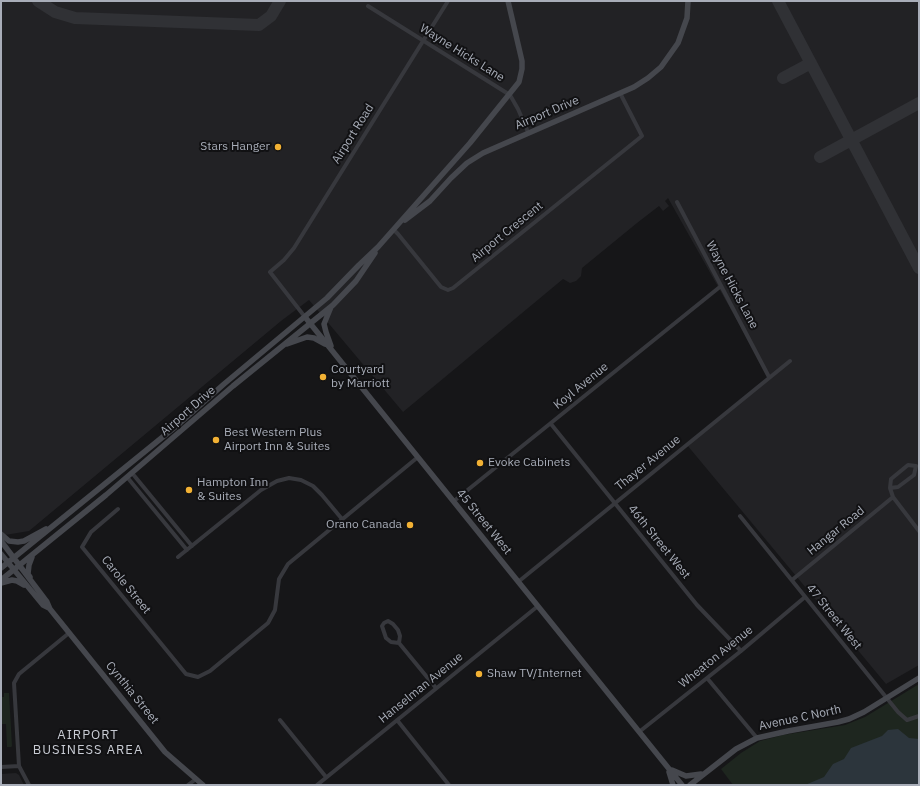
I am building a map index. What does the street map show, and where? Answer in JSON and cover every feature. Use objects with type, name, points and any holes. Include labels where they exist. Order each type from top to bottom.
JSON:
[{"type":"main road","name":"Airport Drive","points":[[1,568],[180,423],[338,289],[358,265],[378,247],[395,228],[470,143],[519,82],[522,70],[520,53],[508,1]]},
{"type":"main road","name":"Airport Drive","points":[[395,228],[426,204],[467,163],[484,152],[620,93],[643,82],[654,74],[665,62],[678,43],[685,25],[688,1]]},
{"type":"main road","name":"Airport Drive","points":[[1,580],[130,475],[333,305],[356,282],[378,247]]},
{"type":"main road","points":[[330,348],[324,324],[333,305]]},
{"type":"main road","name":"45 Street West","points":[[305,317],[682,785]]},
{"type":"main road","points":[[281,347],[307,337],[314,338],[330,348]]},
{"type":"main road","points":[[1,534],[9,541],[24,541],[60,521]]},
{"type":"main road","name":"Cynthia Street","points":[[1,541],[19,565],[32,587]]},
{"type":"main road","name":"Cynthia Street","points":[[1,554],[47,602],[50,609],[165,752],[203,785]]},
{"type":"main road","points":[[32,555],[28,574],[32,587]]},
{"type":"main road","points":[[1,583],[12,580],[32,587]]},
{"type":"main road","name":"Avenue C North","points":[[690,785],[736,749],[757,738],[838,722],[864,712],[919,678]]},
{"type":"main road","points":[[668,767],[686,776],[704,774]]},
{"type":"main road","points":[[668,767],[673,785]]},
{"type":"main road","points":[[698,785],[704,774]]},
{"type":"street","name":"Airport Road","points":[[270,272],[281,263],[294,248],[448,1]]},
{"type":"street","name":"Wayne Hicks Lane","points":[[368,6],[510,95],[528,132]]},
{"type":"street","name":"Airport Crescent","points":[[395,228],[398,234],[441,287],[451,290],[642,136],[620,93]]},
{"type":"street","name":"Wayne Hicks Lane","points":[[677,202],[769,377]]},
{"type":"street","name":"45 Street West","points":[[270,272],[305,317]]},
{"type":"street","name":"Koyl Avenue","points":[[454,501],[721,286]]},
{"type":"street","name":"Thayer Avenue","points":[[518,582],[790,360]]},
{"type":"street","name":"46th Street West","points":[[550,424],[697,605],[741,651]]},
{"type":"street","name":"Carole Street","points":[[118,509],[91,532],[82,547],[186,674],[198,677],[210,671],[268,623],[275,610],[279,579],[284,568],[291,561],[418,457]]},
{"type":"street","points":[[890,488],[898,487],[914,475],[916,466],[908,465],[891,479],[890,488],[893,497],[919,531]]},
{"type":"street","points":[[130,475],[192,546]]},
{"type":"street","points":[[130,475],[187,550]]},
{"type":"street","points":[[178,557],[264,488],[277,481],[289,478],[301,480],[312,486],[322,495],[342,519]]},
{"type":"street","name":"Hangar Road","points":[[792,580],[893,497]]},
{"type":"street","name":"47 Street West","points":[[740,516],[898,712],[906,720],[919,716]]},
{"type":"street","name":"Wheaton Avenue","points":[[639,732],[741,651],[805,597]]},
{"type":"street","name":"Hanselman Avenue","points":[[317,785],[538,606]]},
{"type":"street","points":[[399,643],[400,636],[398,630],[388,621],[384,623],[382,626],[386,638],[391,642],[399,643],[436,688]]},
{"type":"street","points":[[29,785],[19,766],[14,683],[16,678],[23,671],[70,633]]},
{"type":"street","points":[[707,678],[757,738]]},
{"type":"street","points":[[280,720],[326,777]]},
{"type":"street","points":[[398,720],[449,785]]},
{"type":"street","points":[[1,767],[19,766]]},
{"type":"street","points":[[188,785],[196,779]]},
{"type":"shaded area","points":[[1,1],[919,1],[919,665],[886,684],[687,445],[769,377],[668,198],[665,201],[669,206],[663,211],[659,206],[637,223],[582,268],[581,276],[576,281],[570,283],[563,279],[403,412],[309,300],[281,321],[29,531],[5,535],[1,530]]},
{"type":"shaded area","points":[[919,684],[919,785],[733,785],[721,769],[741,753],[760,741],[783,735],[845,725],[865,717]]},
{"type":"shaded area","points":[[4,693],[9,693],[11,747],[7,747],[6,724],[1,724],[1,697],[4,697]]},
{"type":"shaded area","points":[[898,729],[909,738],[919,739],[919,785],[805,785],[824,777],[833,764],[844,759],[851,748],[882,736],[888,730]]},
{"type":"shaded area","points":[[16,773],[19,775],[24,785],[1,785],[1,774]]},
{"type":"taxiway","points":[[38,1],[55,12],[75,18],[259,25],[271,16],[280,1]]},
{"type":"taxiway","points":[[778,1],[919,268]]},
{"type":"taxiway","points":[[783,78],[811,63]]},
{"type":"taxiway","points":[[820,157],[919,103]]},
{"type":"place","name":"Stars Hanger","points":[[278,147]]},
{"type":"place","name":"Courtyard by Marriott","points":[[323,377]]},
{"type":"place","name":"Best Western Plus Airport Inn & Suites","points":[[216,440]]},
{"type":"place","name":"Evoke Cabinets","points":[[480,463]]},
{"type":"place","name":"Hampton Inn & Suites","points":[[189,490]]},
{"type":"place","name":"Orano Canada","points":[[410,525]]},
{"type":"place","name":"Shaw TV/Internet","points":[[479,674]]},
{"type":"district","name":"AIRPORT BUSINESS AREA","points":[[88,742]]}]
